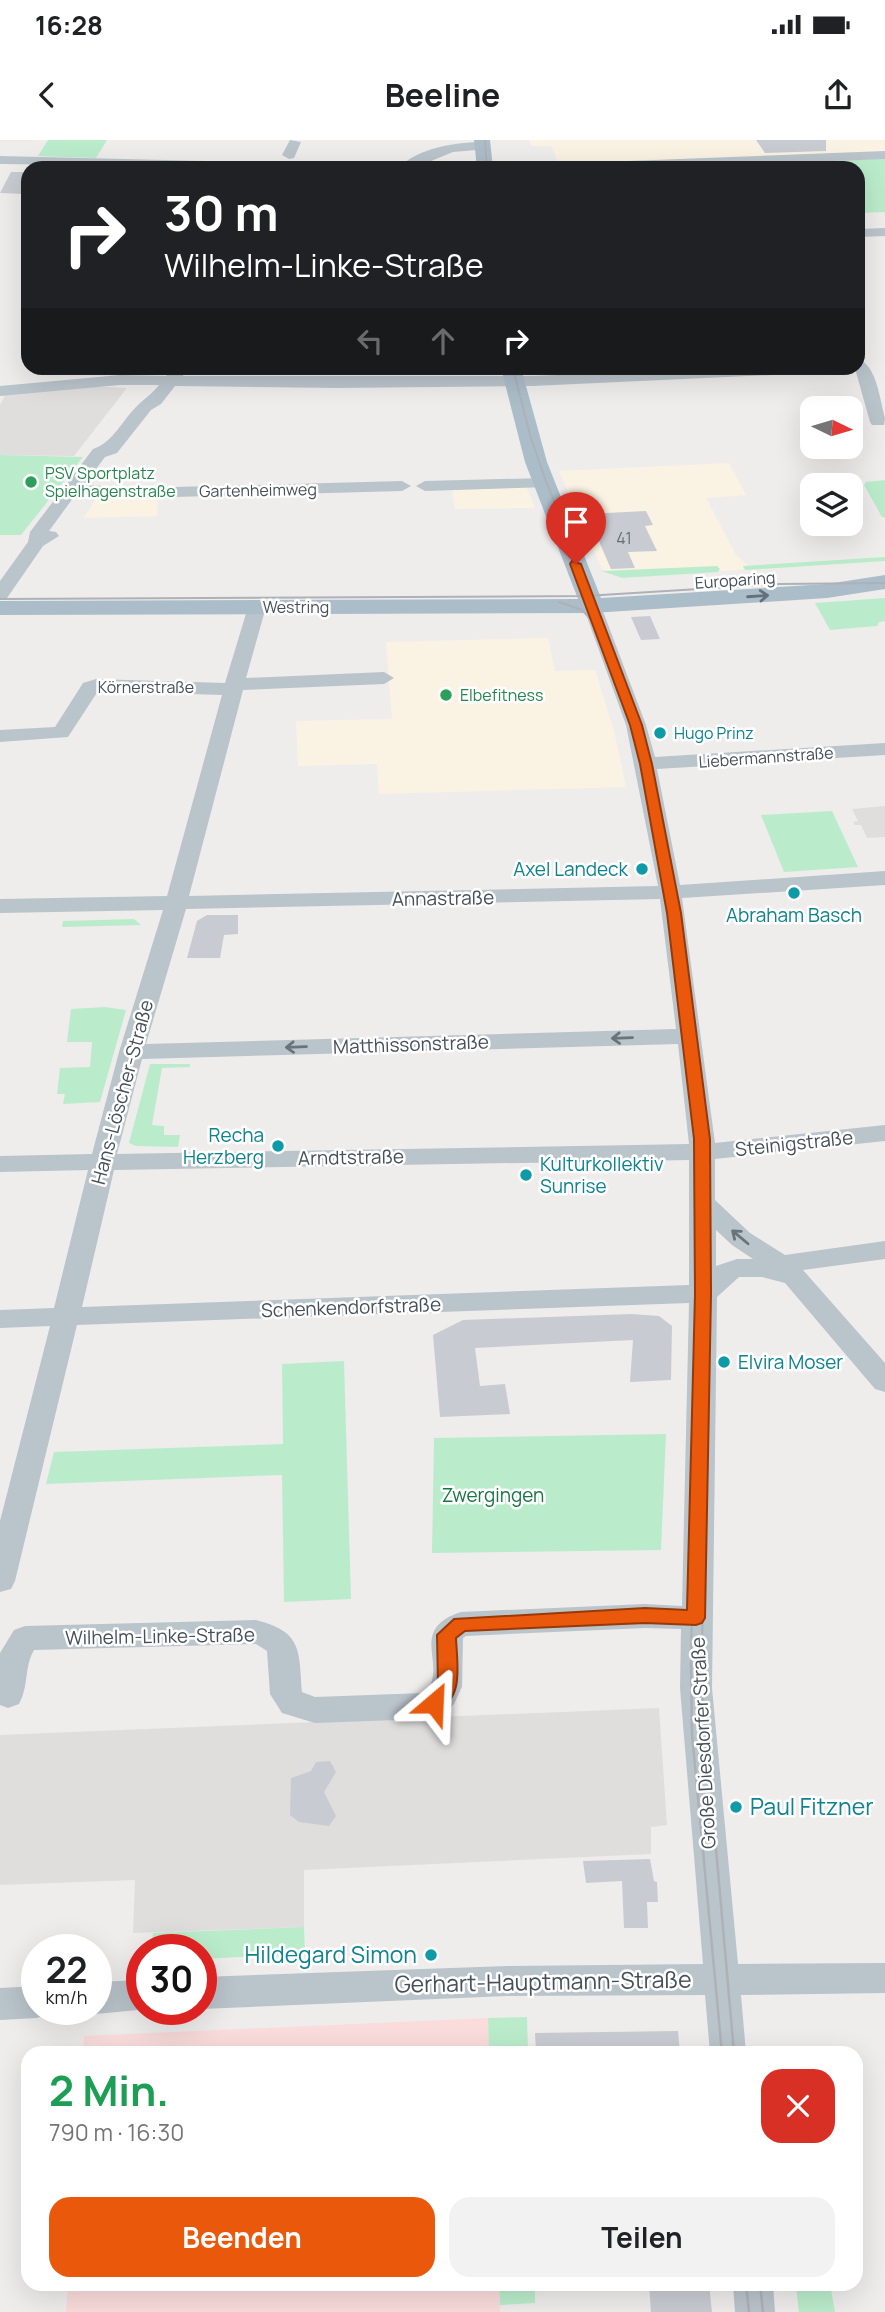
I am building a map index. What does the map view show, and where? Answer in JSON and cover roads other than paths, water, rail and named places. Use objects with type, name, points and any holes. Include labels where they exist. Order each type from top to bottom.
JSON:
[{"type":"main road","points":[[483,143],[484,161]]},
{"type":"main road","name":"Große Diesdorfer Straße","points":[[512,375],[527,435],[589,597]]},
{"type":"main road","name":"Europaring","points":[[589,597],[885,570]]},
{"type":"main road","name":"Europaring","points":[[589,597],[827,591],[885,582]]},
{"type":"main road","name":"Westring","points":[[0,593],[397,593],[589,597]]},
{"type":"main road","name":"Westring","points":[[0,608],[257,607],[589,597]]},
{"type":"street","points":[[287,161],[295,142]]},
{"type":"street","points":[[417,161],[452,149],[483,143]]},
{"type":"street","points":[[730,161],[885,155]]},
{"type":"street","points":[[3,156],[47,161]]},
{"type":"street","points":[[865,233],[885,232]]},
{"type":"street","points":[[0,391],[150,375]]},
{"type":"street","points":[[0,593],[37,542],[59,527],[80,490],[116,455],[111,449],[145,407],[155,401],[168,375]]},
{"type":"street","points":[[203,375],[338,383],[493,375]]},
{"type":"street","points":[[865,375],[878,422]]},
{"type":"street","points":[[425,486],[544,483]]},
{"type":"street","name":"Gartenheimweg","points":[[80,490],[138,493],[402,486]]},
{"type":"street","name":"Große Diesdorfer Straße","points":[[589,597],[636,725],[646,764],[670,893],[690,1036],[702,1152],[703,1294],[696,1618],[699,1734],[727,2046]]},
{"type":"street","name":"Hans-Löscher-Straße","points":[[0,1581],[66,1317],[101,1161],[176,903],[206,784],[257,607]]},
{"type":"street","points":[[235,686],[384,678]]},
{"type":"street","name":"Körnerstraße","points":[[0,736],[49,735],[62,732],[90,687],[96,685],[235,686]]},
{"type":"street","name":"Liebermannstraße","points":[[646,764],[885,750]]},
{"type":"street","name":"Annastraße","points":[[0,906],[670,893],[885,878]]},
{"type":"street","name":"Matthissonstraße","points":[[131,1052],[690,1036]]},
{"type":"street","name":"Steinigstraße","points":[[702,1152],[885,1133]]},
{"type":"street","name":"Arndtstraße","points":[[0,1164],[702,1152]]},
{"type":"street","points":[[703,1203],[741,1239],[781,1264],[802,1284],[885,1382]]},
{"type":"street","points":[[781,1264],[885,1250]]},
{"type":"street","points":[[703,1294],[725,1271],[741,1268],[779,1273],[802,1284]]},
{"type":"street","name":"Schenkendorfstraße","points":[[0,1319],[703,1294]]},
{"type":"street","name":"Wilhelm-Linke-Straße","points":[[8,1695],[11,1662],[25,1638],[256,1632],[269,1635],[281,1644],[286,1694],[299,1707],[315,1710],[424,1706],[434,1703],[447,1689],[447,1635],[461,1624],[645,1616],[696,1618]]},
{"type":"street","name":"Gerhart-Hauptmann-Straße","points":[[217,1992],[507,1981],[885,1978]]},
{"type":"street","points":[[0,2004],[21,2003]]},
{"type":"street","points":[[754,2291],[755,2312]]},
{"type":"tram line","points":[[485,140],[486,161]]},
{"type":"tram line","points":[[515,375],[544,476],[592,596]]},
{"type":"tram line","points":[[592,596],[779,584],[885,583]]},
{"type":"tram line","points":[[0,599],[592,596]]},
{"type":"tram line","points":[[592,596],[646,749],[684,961],[707,1150],[702,1665]]},
{"type":"tram line","points":[[559,602],[582,610],[596,625]]},
{"type":"tram line","points":[[691,1664],[694,1463]]},
{"type":"tram line","points":[[691,1664],[692,1734],[721,2046]]},
{"type":"tram line","points":[[702,1665],[733,2046]]},
{"type":"tram line","points":[[747,2291],[749,2312]]},
{"type":"tram line","points":[[761,2291],[763,2312]]},
{"type":"place","name":"PSV Sportplatz Spielhagenstraße","points":[[31,482]]},
{"type":"place","name":"Elbefitness","points":[[446,695]]},
{"type":"place","name":"Hugo Prinz","points":[[660,733]]},
{"type":"place","name":"Axel Landeck","points":[[642,869]]},
{"type":"place","name":"Abraham Basch","points":[[794,893]]},
{"type":"place","name":"Recha Herzberg","points":[[278,1146]]},
{"type":"place","name":"Kulturkollektiv Sunrise","points":[[526,1175]]},
{"type":"place","name":"Elvira Moser","points":[[724,1362]]},
{"type":"place","name":"Paul Fitzner","points":[[736,1807]]},
{"type":"place","name":"Hildegard Simon","points":[[431,1955]]},
{"type":"park label","name":"Zwergingen","points":[[493,1495]]}]
